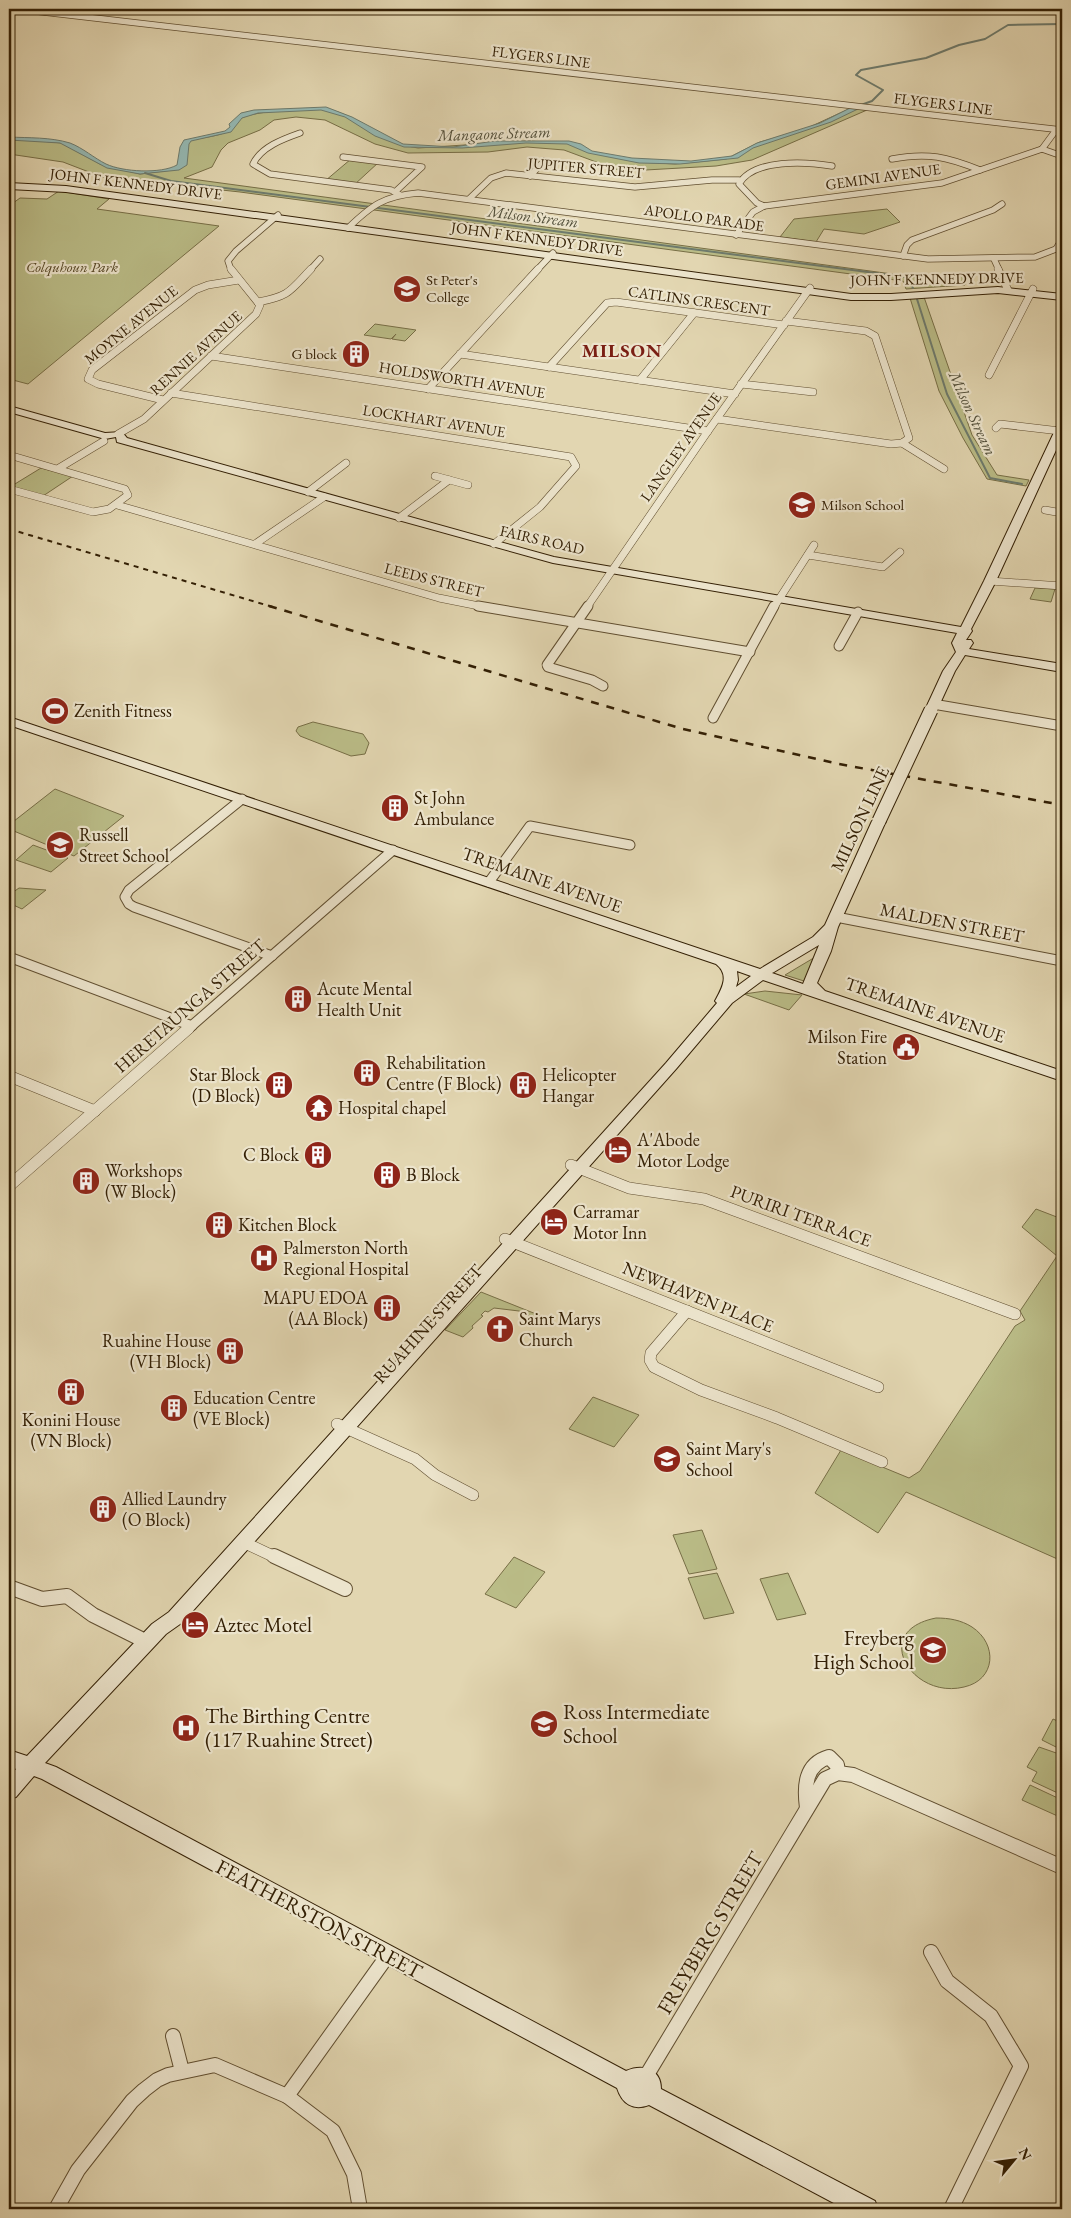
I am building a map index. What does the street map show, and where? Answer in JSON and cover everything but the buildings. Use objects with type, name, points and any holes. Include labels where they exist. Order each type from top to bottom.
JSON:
[{"type":"main road","name":"JOHN F KENNEDY DRIVE","points":[[9,185],[66,186],[276,217],[876,298],[1007,288],[1062,295]]},
{"type":"main road","name":"FAIRS ROAD","points":[[9,409],[111,439],[553,560],[966,631]]},
{"type":"main road","name":"MILSON LINE","points":[[761,974],[818,940],[834,922],[960,647],[970,636],[966,631],[1061,428]]},
{"type":"main road","points":[[943,626],[952,632],[960,647],[1062,668]]},
{"type":"main road","name":"TREMAINE AVENUE","points":[[9,721],[1062,1076]]},
{"type":"main road","points":[[827,997],[813,989],[810,983],[834,922]]},
{"type":"main road","points":[[687,949],[718,957],[752,962],[769,961],[794,955]]},
{"type":"main road","points":[[713,958],[725,964],[731,970],[732,976],[732,982],[717,1011]]},
{"type":"main road","name":"RUAHINE STREET","points":[[153,1636],[167,1612],[341,1426],[575,1167],[698,1036],[705,1024],[738,991],[761,974]]},
{"type":"main road","points":[[738,991],[754,987],[770,987],[827,997]]},
{"type":"main road","name":"RUAHINE STREET","points":[[9,1791],[45,1749],[153,1636],[176,1617],[244,1542],[341,1426]]},
{"type":"main road","name":"FEATHERSTON STREET","points":[[9,1758],[52,1775],[388,1955],[641,2085],[867,2209]]},
{"type":"street","name":"FLYGERS LINE","points":[[17,9],[1059,130]]},
{"type":"street","points":[[1059,130],[1042,149],[1062,156]]},
{"type":"street","points":[[300,133],[257,155],[253,164],[270,174],[398,193],[422,167],[343,157]]},
{"type":"street","name":"GEMINI AVENUE","points":[[764,206],[927,186],[1042,149]]},
{"type":"street","points":[[892,159],[925,153],[935,154],[980,170]]},
{"type":"street","points":[[530,176],[544,162]]},
{"type":"street","points":[[764,206],[757,203],[738,184],[739,180],[748,174],[792,162],[812,162],[832,166]]},
{"type":"street","name":"JUPITER STREET","points":[[469,200],[495,176],[506,174],[635,187],[712,180],[739,180]]},
{"type":"street","name":"APOLLO PARADE","points":[[349,227],[378,200],[398,193],[418,193],[944,260],[1027,258],[1044,255],[1056,249],[1062,239]]},
{"type":"street","points":[[903,256],[907,245],[912,240],[993,210],[1002,204]]},
{"type":"street","points":[[736,235],[754,212],[764,206]]},
{"type":"street","name":"RENNIE AVENUE","points":[[62,469],[95,453],[111,439],[144,419],[256,314],[260,306],[258,302],[228,264],[230,257],[276,217]]},
{"type":"street","points":[[428,389],[551,254]]},
{"type":"street","points":[[258,302],[280,298],[287,294],[320,259]]},
{"type":"street","points":[[994,259],[1007,288]]},
{"type":"street","name":"MOYNE AVENUE","points":[[163,400],[98,384],[88,379],[88,376],[92,370],[195,290],[208,285],[240,280]]},
{"type":"street","name":"LANGLEY AVENUE","points":[[602,686],[592,680],[548,667],[547,665],[708,431],[809,289]]},
{"type":"street","points":[[989,375],[1032,291]]},
{"type":"street","name":"CATLINS CRESCENT","points":[[550,367],[607,303],[616,302],[694,313],[866,331],[875,336],[910,438],[902,443]]},
{"type":"street","points":[[640,380],[694,313]]},
{"type":"street","points":[[460,354],[735,394]]},
{"type":"street","name":"HOLDSWORTH AVENUE","points":[[211,356],[708,431]]},
{"type":"street","points":[[741,384],[813,392]]},
{"type":"street","name":"LOCKHART AVENUE","points":[[171,393],[571,457],[576,466],[540,507],[494,544]]},
{"type":"street","points":[[717,419],[891,444],[902,443],[944,469]]},
{"type":"street","points":[[996,428],[1000,424],[1061,428]]},
{"type":"street","points":[[9,454],[125,489],[128,495],[117,505],[99,511],[86,511],[9,489]]},
{"type":"street","points":[[308,492],[346,463]]},
{"type":"street","points":[[435,476],[468,485]]},
{"type":"street","points":[[398,518],[449,480]]},
{"type":"street","points":[[254,544],[324,496]]},
{"type":"street","name":"LEEDS STREET","points":[[117,505],[438,598],[750,652]]},
{"type":"street","points":[[1045,510],[1062,513]]},
{"type":"street","points":[[713,718],[779,599],[814,545]]},
{"type":"street","points":[[808,555],[883,567],[900,552]]},
{"type":"street","points":[[990,581],[1062,586]]},
{"type":"street","points":[[839,646],[858,612]]},
{"type":"street","points":[[932,707],[1062,726]]},
{"type":"street","points":[[242,799],[129,890],[125,897],[129,904],[134,907],[272,956]]},
{"type":"street","points":[[489,882],[530,826],[630,845]]},
{"type":"street","name":"HERETAUNGA STREET","points":[[9,1186],[393,850]]},
{"type":"street","name":"MALDEN STREET","points":[[834,922],[1062,962]]},
{"type":"street","points":[[9,957],[192,1026]]},
{"type":"street","points":[[9,1076],[95,1110]]},
{"type":"street","name":"PURIRI TERRACE","points":[[575,1167],[629,1188],[704,1199],[1015,1314]]},
{"type":"street","name":"NEWHAVEN PLACE","points":[[509,1240],[878,1387]]},
{"type":"street","points":[[687,1311],[651,1353],[650,1360],[654,1367],[708,1393],[777,1418],[882,1462]]},
{"type":"street","points":[[341,1426],[415,1459],[436,1475],[473,1495]]},
{"type":"street","points":[[244,1542],[345,1589]]},
{"type":"street","points":[[9,1587],[42,1599],[67,1596],[93,1616],[153,1636]]},
{"type":"street","points":[[807,1808],[804,1792],[809,1769],[819,1759],[829,1758],[837,1765],[838,1773],[854,1775],[1062,1868]]},
{"type":"street","name":"FREYBERG STREET","points":[[641,2085],[825,1779],[838,1773]]},
{"type":"street","points":[[931,1952],[947,1981],[991,2016],[1021,2066],[950,2209]]},
{"type":"street","points":[[287,2096],[388,1955]]},
{"type":"street","points":[[172,2036],[182,2071]]},
{"type":"street","points":[[56,2209],[78,2170],[132,2101],[157,2080],[182,2071],[216,2065],[287,2096],[333,2131],[354,2174],[360,2209]]},
{"type":"green space","points":[[851,108],[867,110],[752,160],[716,166],[628,171],[615,169],[564,150],[527,147],[488,152],[408,153],[375,144],[325,120],[296,117],[274,120],[260,130],[228,143],[221,150],[212,167],[184,178],[929,279],[955,280],[955,277],[964,276],[965,285],[906,289],[903,281],[240,192],[102,177],[63,162],[9,154],[9,138],[62,143],[100,164],[140,174],[180,169],[186,141],[227,132],[240,119],[246,116],[282,110],[327,109],[349,117],[393,141],[418,148],[526,141],[568,143],[590,152],[639,162],[675,164],[726,159],[760,142],[801,131]]},
{"type":"green space","points":[[351,159],[379,162],[354,185],[325,181]]},
{"type":"green space","name":"Colquhoun Park","points":[[59,191],[109,199],[97,209],[219,226],[28,384],[9,379],[9,206],[20,198],[47,199]]},
{"type":"green space","points":[[887,209],[900,222],[864,234],[824,229],[816,242],[780,237],[794,219]]},
{"type":"green space","points":[[924,297],[972,435],[997,475],[1029,480],[1026,486],[987,479],[963,438],[939,391],[910,298]]},
{"type":"green space","points":[[375,324],[416,330],[405,341],[392,339],[396,334],[391,339],[364,335]]},
{"type":"green space","points":[[41,468],[73,476],[43,496],[10,487]]},
{"type":"green space","points":[[1035,588],[1055,589],[1051,602],[1030,599]]},
{"type":"green space","points":[[313,722],[363,734],[369,743],[365,754],[351,756],[300,736],[296,731],[298,727]]},
{"type":"green space","points":[[55,789],[124,816],[74,856],[9,829],[9,825]]},
{"type":"green space","points":[[33,845],[68,858],[51,872],[16,860]]},
{"type":"green space","points":[[19,888],[46,890],[22,909],[9,903],[9,895]]},
{"type":"green space","points":[[817,956],[804,981],[785,975]]},
{"type":"green space","points":[[765,991],[802,995],[789,1010],[744,994]]},
{"type":"green space","points":[[1036,1209],[1062,1219],[1062,1561],[906,1492],[878,1533],[815,1493],[841,1450],[909,1478],[920,1471],[1015,1326],[1025,1320],[1020,1311],[1057,1256],[1022,1227]]},
{"type":"green space","points":[[481,1292],[546,1318],[532,1317],[519,1311],[494,1308],[488,1312],[485,1311],[481,1315],[483,1316],[472,1326],[473,1328],[463,1337],[445,1330]]},
{"type":"green space","points":[[593,1397],[639,1415],[614,1447],[569,1429]]},
{"type":"green space","points":[[702,1530],[717,1569],[689,1574],[673,1535]]},
{"type":"green space","points":[[514,1557],[545,1572],[516,1608],[485,1594]]},
{"type":"green space","points":[[717,1573],[734,1613],[704,1619],[688,1578]]},
{"type":"green space","points":[[788,1573],[806,1614],[777,1620],[760,1579]]},
{"type":"green space","points":[[936,1618],[955,1620],[972,1627],[986,1643],[990,1661],[982,1677],[975,1683],[964,1687],[945,1688],[928,1684],[915,1674],[905,1662],[902,1649],[905,1636],[916,1625]]},
{"type":"green space","points":[[1053,1719],[1062,1723],[1062,1750],[1042,1740]]},
{"type":"green space","points":[[1039,1747],[1062,1755],[1062,1795],[1032,1781],[1037,1772],[1027,1767]]},
{"type":"green space","points":[[1030,1785],[1062,1800],[1062,1818],[1022,1800]]},
{"type":"water","points":[[326,107],[352,117],[403,144],[453,147],[495,141],[569,141],[581,144],[592,151],[632,158],[691,161],[732,156],[757,143],[820,123],[852,107],[860,108],[831,122],[753,148],[738,158],[680,164],[639,163],[588,153],[567,144],[526,143],[462,148],[404,147],[375,136],[345,117],[321,110],[258,113],[242,118],[231,132],[191,141],[187,165],[179,170],[140,174],[107,168],[60,143],[9,140],[9,137],[62,141],[75,145],[113,167],[142,171],[162,170],[177,165],[180,147],[184,140],[225,131],[230,127],[229,124],[241,113],[254,110]]},
{"type":"waterway","name":"Mangaone Stream","points":[[861,105],[872,101],[883,90],[856,75],[861,70],[926,58],[959,45],[985,39],[1008,25],[1062,24]]},
{"type":"waterway","name":"Milson Stream","points":[[145,173],[171,181],[906,277],[913,288]]},
{"type":"waterway","name":"Milson Stream","points":[[917,299],[947,394],[990,478],[1022,484]]},
{"type":"railway","points":[[9,529],[273,607]]},
{"type":"railway","points":[[269,606],[683,729],[839,764],[1062,805]]},
{"type":"place","name":"St Peter's College","points":[[407,289]]},
{"type":"place","name":"G block","points":[[356,354]]},
{"type":"place","name":"Milson School","points":[[802,505]]},
{"type":"place","name":"Zenith Fitness","points":[[55,711]]},
{"type":"place","name":"St John Ambulance","points":[[395,808]]},
{"type":"place","name":"Russell Street School","points":[[60,845]]},
{"type":"place","name":"Acute Mental Health Unit","points":[[298,999]]},
{"type":"place","name":"Milson Fire Station","points":[[906,1047]]},
{"type":"place","name":"Rehabilitation Centre (F Block)","points":[[367,1073]]},
{"type":"place","name":"Star Block (D Block)","points":[[279,1085]]},
{"type":"place","name":"Helicopter Hangar","points":[[523,1085]]},
{"type":"place","name":"Hospital chapel","points":[[319,1108]]},
{"type":"place","name":"A'Abode Motor Lodge","points":[[618,1150]]},
{"type":"place","name":"C Block","points":[[318,1155]]},
{"type":"place","name":"B Block","points":[[387,1175]]},
{"type":"place","name":"Workshops (W Block)","points":[[86,1181]]},
{"type":"place","name":"Carramar Motor Inn","points":[[554,1222]]},
{"type":"place","name":"Kitchen Block","points":[[219,1225]]},
{"type":"place","name":"Palmerston North Regional Hospital","points":[[264,1258]]},
{"type":"place","name":"MAPU EDOA (AA Block)","points":[[387,1308]]},
{"type":"place","name":"Saint Marys Church","points":[[500,1329]]},
{"type":"place","name":"Ruahine House (VH Block)","points":[[230,1351]]},
{"type":"place","name":"Konini House (VN Block)","points":[[71,1392]]},
{"type":"place","name":"Education Centre (VE Block)","points":[[174,1408]]},
{"type":"place","name":"Saint Mary's School","points":[[667,1459]]},
{"type":"place","name":"Allied Laundry (O Block)","points":[[103,1509]]},
{"type":"place","name":"Aztec Motel","points":[[195,1625]]},
{"type":"place","name":"Freyberg High School","points":[[933,1650]]},
{"type":"place","name":"Ross Intermediate School","points":[[544,1724]]},
{"type":"place","name":"The Birthing Centre (117 Ruahine Street)","points":[[186,1728]]},
{"type":"district","name":"MILSON","points":[[622,350]]}]
